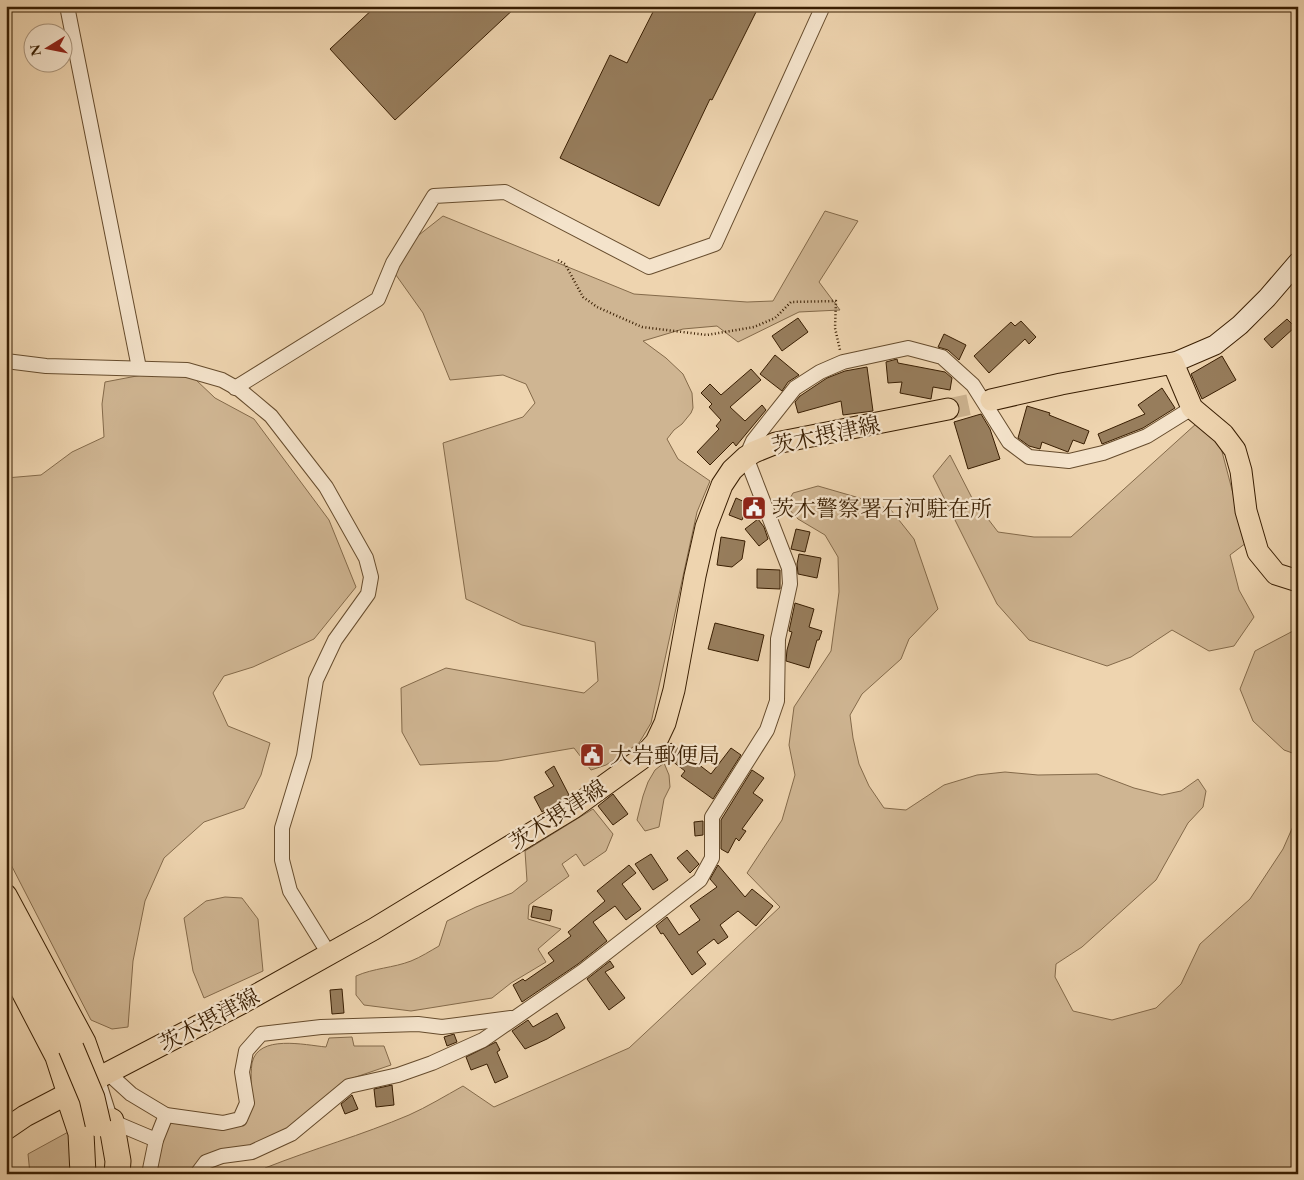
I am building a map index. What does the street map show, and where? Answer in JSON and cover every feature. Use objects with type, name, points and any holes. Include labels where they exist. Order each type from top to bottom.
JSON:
[{"type":"highway","points":[[6,924],[70,1048],[105,1122],[118,1161],[117,1174]]},
{"type":"highway","points":[[68,1094],[82,1133],[83,1174]]},
{"type":"highway","points":[[102,1174],[101,1152],[105,1122]]},
{"type":"main road","points":[[992,400],[1061,384],[1173,363],[1215,345],[1240,325],[1267,298],[1298,262]]},
{"type":"main road","points":[[1173,363],[1192,408],[1224,434],[1235,450],[1241,471],[1246,511],[1258,552],[1276,574],[1298,581]]},
{"type":"main road","name":"茨木摂津線","points":[[6,1129],[26,1116],[242,1003],[374,929],[573,808],[641,759],[656,742],[665,723],[674,690],[706,526],[722,484],[732,470],[754,452],[776,443],[948,409]]},
{"type":"main road","points":[[6,895],[103,1076]]},
{"type":"main road","points":[[6,961],[56,1057],[68,1094]]},
{"type":"street","points":[[67,6],[139,368]]},
{"type":"street","points":[[236,388],[378,299],[393,263],[434,196],[505,192],[648,267],[715,244],[823,6]]},
{"type":"street","points":[[197,1174],[206,1162],[222,1156],[252,1152],[291,1134],[349,1086],[398,1075],[432,1063],[483,1040],[583,971],[700,880],[712,858],[712,817],[767,730],[777,701],[778,639],[790,584],[789,568],[746,457],[753,441],[795,388],[820,372],[843,362],[908,348],[942,356],[973,385],[1010,442],[1029,457],[1069,461],[1103,453],[1147,436],[1192,408]]},
{"type":"street","points":[[6,362],[46,366],[187,370],[222,380],[236,388],[271,416],[326,487],[366,558],[371,577],[368,594],[335,640],[316,680],[304,756],[282,828],[282,860],[290,891],[329,954]]},
{"type":"street","points":[[103,1076],[166,1115],[223,1123],[240,1118],[247,1103],[242,1072],[246,1051],[261,1034],[321,1027],[418,1024],[442,1027],[514,1018]]},
{"type":"street","points":[[103,1076],[105,1122],[156,1140]]},
{"type":"street","points":[[150,1174],[156,1140],[166,1115]]},
{"type":"path","points":[[558,260],[565,264],[584,297],[597,308],[642,327],[667,331],[707,335],[754,327],[775,318],[791,302],[836,301],[835,328],[843,362]]},
{"type":"shaded area","points":[[825,211],[858,221],[819,282],[840,310],[799,312],[738,342],[717,326],[683,329],[643,341],[666,358],[683,374],[692,393],[693,408],[682,424],[667,439],[678,459],[710,481],[697,512],[651,723],[639,743],[606,765],[591,770],[574,748],[498,761],[420,765],[402,732],[401,688],[446,668],[584,693],[598,681],[595,642],[522,625],[466,599],[443,443],[523,417],[535,403],[526,384],[503,375],[450,380],[423,313],[386,261],[443,216],[634,294],[747,302],[773,301]]},
{"type":"shaded area","points":[[163,371],[195,379],[215,398],[254,419],[329,520],[356,587],[314,639],[253,667],[224,676],[213,693],[228,726],[270,743],[261,775],[244,808],[204,822],[164,858],[145,901],[133,961],[128,1027],[112,1029],[91,1020],[6,855],[6,478],[41,475],[72,452],[104,437],[102,404],[105,382]]},
{"type":"shaded area","points":[[1197,423],[1220,444],[1246,543],[1230,555],[1239,590],[1254,617],[1234,646],[1209,651],[1172,630],[1131,657],[1107,666],[1029,640],[997,604],[933,476],[950,455],[972,498],[998,532],[1034,537],[1071,537]]},
{"type":"shaded area","points":[[818,486],[891,510],[914,539],[938,609],[909,639],[901,659],[862,694],[850,715],[859,764],[869,786],[884,808],[906,810],[944,785],[977,775],[1005,772],[1038,775],[1097,774],[1134,788],[1162,795],[1181,791],[1198,779],[1206,791],[1203,807],[1188,823],[1156,880],[1082,947],[1056,964],[1055,977],[1073,1011],[1112,1020],[1156,1008],[1181,984],[1200,944],[1250,899],[1283,849],[1298,815],[1298,1174],[266,1174],[265,1168],[409,1115],[463,1086],[494,1107],[629,1048],[780,907],[747,873],[782,820],[795,775],[789,745],[794,707],[831,651],[839,592],[838,557],[825,535],[798,519],[786,506],[793,493]]},
{"type":"shaded area","points":[[1298,626],[1298,755],[1284,750],[1253,721],[1240,689],[1255,651],[1293,631]]},
{"type":"shaded area","points":[[664,763],[669,775],[670,787],[664,799],[659,827],[645,831],[637,820],[643,796],[655,770]]},
{"type":"shaded area","points":[[593,809],[613,834],[606,851],[584,866],[576,854],[562,864],[569,876],[529,905],[528,919],[561,929],[538,949],[546,962],[511,983],[492,998],[411,1011],[364,1005],[356,995],[356,976],[411,961],[439,946],[447,921],[512,893],[527,881],[525,851]]},
{"type":"shaded area","points":[[225,897],[242,898],[258,919],[263,971],[204,998],[193,971],[184,918],[206,901]]},
{"type":"shaded area","points":[[352,1037],[354,1046],[384,1046],[391,1065],[350,1079],[290,1130],[251,1146],[203,1159],[190,1174],[154,1174],[162,1141],[171,1122],[223,1128],[252,1106],[252,1063],[256,1054],[263,1048],[283,1043],[326,1047],[329,1038]]},
{"type":"shaded area","points":[[70,1131],[77,1174],[30,1174],[28,1154]]},
{"type":"building","points":[[376,6],[517,6],[395,120],[330,49]]},
{"type":"building","points":[[656,6],[759,6],[712,100],[710,99],[659,206],[560,158],[610,55],[627,63]]},
{"type":"building","points":[[798,318],[808,332],[782,351],[772,336]]},
{"type":"building","points":[[1287,319],[1295,327],[1272,348],[1264,339]]},
{"type":"building","points":[[1021,321],[1036,337],[1029,344],[1025,339],[989,373],[974,356],[1011,322],[1015,326]]},
{"type":"building","points":[[944,334],[966,345],[959,360],[948,350],[938,347]]},
{"type":"building","points":[[775,355],[799,375],[788,382],[782,391],[760,374]]},
{"type":"building","points":[[1222,356],[1236,380],[1202,399],[1191,374]]},
{"type":"building","points":[[897,359],[898,363],[945,372],[952,378],[950,390],[933,387],[931,399],[900,393],[902,382],[888,383],[886,362]]},
{"type":"building","points":[[867,367],[873,411],[843,415],[841,401],[798,413],[795,402],[800,396],[827,378],[845,371]]},
{"type":"building","points":[[751,369],[761,380],[730,407],[745,421],[762,405],[766,410],[736,446],[733,442],[710,465],[697,452],[719,429],[716,426],[721,420],[709,407],[712,404],[701,393],[710,384],[721,395]]},
{"type":"building","points":[[1162,388],[1175,408],[1143,428],[1102,444],[1098,434],[1145,414],[1138,405]]},
{"type":"building","points":[[1027,406],[1050,413],[1049,415],[1089,431],[1084,444],[1073,440],[1068,452],[1042,442],[1040,449],[1029,446],[1018,438]]},
{"type":"building","points":[[981,414],[990,429],[1000,459],[968,469],[954,422]]},
{"type":"building","points":[[736,498],[749,504],[742,520],[729,515]]},
{"type":"building","points":[[758,519],[764,527],[768,539],[759,546],[745,529]]},
{"type":"building","points":[[796,529],[810,532],[805,552],[791,549]]},
{"type":"building","points":[[721,537],[745,541],[742,559],[732,567],[717,565]]},
{"type":"building","points":[[799,554],[821,558],[817,578],[798,574]]},
{"type":"building","points":[[757,569],[780,570],[780,589],[757,588]]},
{"type":"building","points":[[795,603],[814,609],[809,627],[822,631],[819,640],[817,640],[809,668],[786,661],[792,632],[789,631]]},
{"type":"building","points":[[715,623],[764,635],[758,661],[708,649]]},
{"type":"building","points":[[671,743],[711,774],[731,748],[741,755],[713,799],[681,776],[685,771],[663,754]]},
{"type":"building","points":[[554,766],[569,795],[542,812],[534,797],[554,786],[545,772]]},
{"type":"building","points":[[752,770],[764,778],[753,793],[763,800],[742,829],[746,831],[739,841],[736,838],[728,853],[721,849],[721,820]]},
{"type":"building","points":[[613,794],[628,814],[613,825],[598,806]]},
{"type":"building","points":[[703,821],[703,835],[695,836],[694,822]]},
{"type":"building","points":[[687,850],[699,864],[690,873],[677,858]]},
{"type":"building","points":[[651,854],[668,880],[653,890],[635,864]]},
{"type":"building","points":[[629,865],[636,873],[622,884],[641,909],[626,920],[615,906],[593,922],[607,941],[578,964],[522,1002],[513,985],[523,979],[525,981],[554,961],[548,953],[571,936],[568,932],[605,901],[597,891]]},
{"type":"building","points":[[718,865],[745,897],[752,889],[773,906],[756,926],[738,911],[720,925],[728,937],[718,944],[714,939],[697,952],[706,964],[692,975],[656,926],[667,917],[679,935],[700,920],[690,906],[717,887],[710,879]]},
{"type":"building","points":[[533,906],[552,910],[550,921],[531,917]]},
{"type":"building","points":[[610,961],[614,967],[605,972],[625,998],[609,1010],[587,979]]},
{"type":"building","points":[[342,989],[344,1013],[332,1014],[330,990]]},
{"type":"building","points":[[557,1013],[565,1028],[525,1049],[512,1031],[528,1020],[533,1027]]},
{"type":"building","points":[[454,1034],[457,1042],[447,1046],[444,1037]]},
{"type":"building","points":[[496,1042],[500,1050],[497,1052],[508,1077],[495,1083],[487,1064],[471,1070],[466,1057]]},
{"type":"building","points":[[392,1085],[394,1105],[376,1107],[374,1089]]},
{"type":"building","points":[[352,1095],[358,1109],[345,1114],[341,1104]]},
{"type":"tunnel","points":[[948,409],[991,400]]},
{"type":"place","name":"茨木警察署石河駐在所","points":[[754,508]]},
{"type":"place","name":"大岩郵便局","points":[[592,755]]}]
